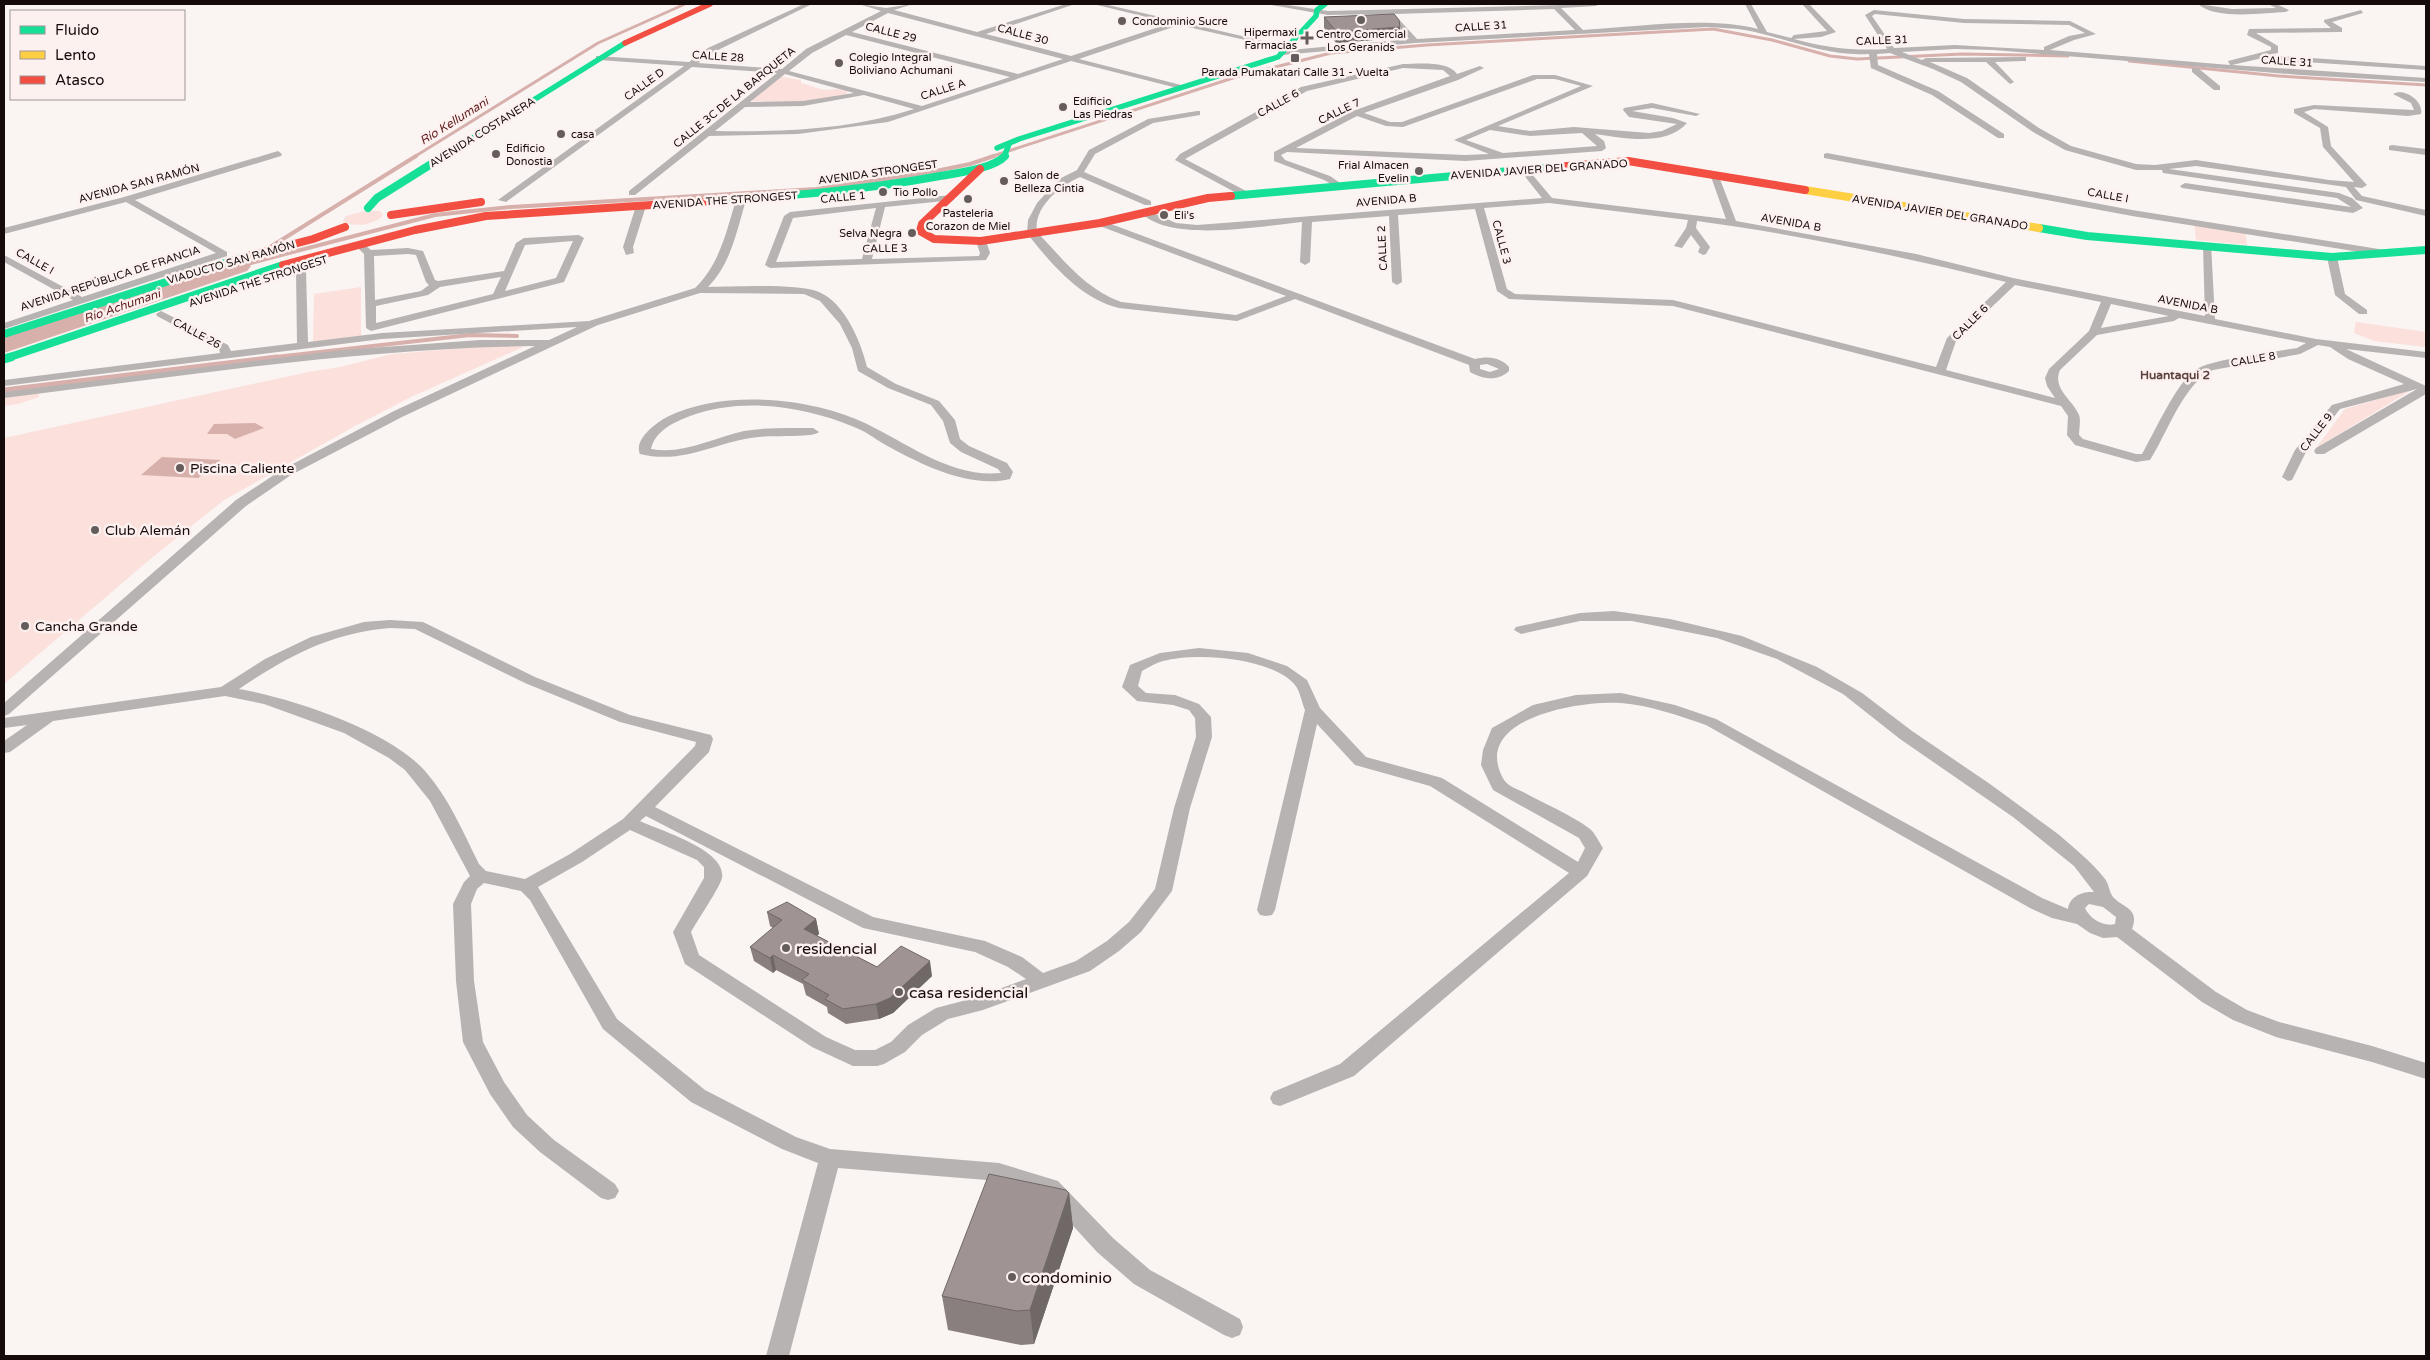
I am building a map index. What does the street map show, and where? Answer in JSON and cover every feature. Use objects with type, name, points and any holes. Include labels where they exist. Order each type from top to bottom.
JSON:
[{"type":"street","name":"AVENIDA COSTANERA","points":[[503,200],[387,218],[391,213],[386,209],[364,209],[377,198],[626,42],[710,4]]},
{"type":"street","name":"CALLE D","points":[[503,200],[711,50],[809,4]]},
{"type":"street","name":"CALLE 30","points":[[862,4],[1178,87]]},
{"type":"street","name":"CALLE 3C DE LA BARQUETA","points":[[627,193],[708,133],[741,104],[809,51],[888,10],[910,4]]},
{"type":"street","points":[[979,34],[1072,4]]},
{"type":"street","name":"CALLE 31","points":[[1096,4],[1284,50],[1700,25],[1726,26],[1764,33],[1836,52],[1874,56],[1955,47],[2043,51],[2218,66],[2304,76],[2426,80]]},
{"type":"street","points":[[1269,4],[1317,12],[1493,10],[1596,4]]},
{"type":"street","points":[[986,152],[1008,149],[1019,139],[1178,87],[1268,61],[1284,50],[1325,4]]},
{"type":"street","points":[[1748,4],[1764,33]]},
{"type":"street","points":[[1780,37],[1821,35],[1832,32],[1805,4]]},
{"type":"street","points":[[2201,4],[2210,9],[2225,12],[2286,10],[2271,4]]},
{"type":"street","points":[[1555,6],[1580,31]]},
{"type":"street","points":[[1388,12],[1415,41]]},
{"type":"street","points":[[2218,66],[2275,51],[2274,46],[2250,33],[2252,31],[2339,30],[2326,22],[2361,12]]},
{"type":"street","points":[[2043,51],[2066,43],[2072,38],[2092,34],[2070,23],[1964,21],[1921,16],[1870,13],[1868,15],[1894,53],[1964,80],[2036,130],[2068,148],[2136,167],[2154,168],[2193,176],[2340,196],[2349,200],[2358,208],[2353,210],[2185,186]]},
{"type":"street","name":"CALLE A","points":[[708,133],[800,133],[846,128],[888,120],[1178,23]]},
{"type":"street","name":"CALLE 29","points":[[844,32],[1021,77]]},
{"type":"street","points":[[2291,59],[2292,53],[2313,52]]},
{"type":"street","points":[[1874,56],[1874,66],[1935,93],[2001,136]]},
{"type":"street","points":[[2258,57],[2426,68]]},
{"type":"street","name":"CALLE 28","points":[[599,58],[782,72],[924,109]]},
{"type":"street","points":[[1911,59],[2060,59],[2299,80],[2304,76]]},
{"type":"street","points":[[1988,60],[2010,82]]},
{"type":"street","name":"CALLE 6","points":[[1245,194],[1179,160],[1183,156],[1304,89],[1409,65],[1444,68],[1451,71],[1455,78]]},
{"type":"street","name":"CALLE 7","points":[[1288,150],[1356,113],[1480,68]]},
{"type":"street","points":[[2195,70],[2217,88]]},
{"type":"street","points":[[1356,113],[1389,124],[1403,125],[1536,77],[1555,78],[1589,86],[1458,140],[1501,155]]},
{"type":"street","name":"CALLE 28","points":[[741,104],[800,105],[842,99],[864,93]]},
{"type":"street","points":[[2154,168],[2196,163],[2347,185],[2362,185],[2327,147],[2324,127],[2297,111],[2314,107],[2408,114],[2418,112],[2418,106],[2414,99],[2397,94]]},
{"type":"street","points":[[1490,127],[1525,133],[1585,131],[1620,136],[1650,135],[1682,126],[1683,123],[1627,113],[1627,110],[1636,106],[1651,106],[1696,114]]},
{"type":"street","points":[[1197,113],[1151,121],[1092,152],[1086,158],[1080,173],[1053,189],[1031,220],[1030,228],[1032,233],[1089,291],[1104,301],[1119,305],[1237,318],[1295,296]]},
{"type":"street","points":[[1338,185],[1327,178],[1277,160],[1277,154],[1288,150],[1428,158],[1465,158],[1602,148],[1601,143],[1585,131]]},
{"type":"street","points":[[2392,148],[2426,152]]},
{"type":"street","name":"AVENIDA THE STRONGEST","points":[[4,366],[293,265],[452,226],[517,214],[741,200],[875,187],[980,169],[998,162],[1008,149]]},
{"type":"street","name":"AVENIDA SAN RAMÓN","points":[[4,231],[127,199],[278,154]]},
{"type":"street","name":"CALLE I","points":[[1827,156],[2132,213],[2385,253]]},
{"type":"street","name":"AVENIDA JAVIER DEL GRANADO","points":[[980,169],[922,224],[920,231],[934,239],[982,241],[1100,223],[1147,208],[1186,201],[1338,185],[1628,161],[2073,234],[2332,256],[2426,250]]},
{"type":"street","name":"AVENIDA STRONGEST","points":[[886,173],[946,163]]},
{"type":"street","points":[[1523,169],[1549,200]]},
{"type":"street","name":"AVENIDA B","points":[[1080,173],[1147,208],[1174,226],[1188,228],[1549,200],[1692,223],[1732,224],[1916,258],[2013,281],[2210,322],[2332,345],[2426,355]]},
{"type":"street","points":[[1714,174],[1732,224]]},
{"type":"street","name":"AVENIDA STRONGEST","points":[[726,188],[831,179]]},
{"type":"street","points":[[2347,185],[2359,198],[2426,213]]},
{"type":"street","points":[[2276,188],[2278,199]]},
{"type":"street","points":[[627,193],[651,192]]},
{"type":"street","name":"CALLE 1","points":[[770,265],[789,216],[793,214],[951,198]]},
{"type":"street","name":"AVENIDA REPÚBLICA DE FRANCIA","points":[[4,326],[224,254],[127,199]]},
{"type":"street","points":[[503,200],[523,199]]},
{"type":"street","points":[[699,290],[710,281],[721,261],[741,200]]},
{"type":"street","points":[[629,253],[628,247],[641,206]]},
{"type":"street","points":[[867,261],[881,206]]},
{"type":"street","name":"CALLE 3","points":[[1479,206],[1502,291],[1518,298],[1592,299],[1683,305],[1940,371]]},
{"type":"street","name":"CALLE 2","points":[[1393,212],[1397,282]]},
{"type":"street","points":[[344,214],[337,220],[337,223],[344,227],[358,227]]},
{"type":"street","points":[[1305,262],[1307,220]]},
{"type":"street","points":[[1100,223],[1475,363]]},
{"type":"street","points":[[1678,246],[1692,223]]},
{"type":"street","points":[[1692,223],[1705,247],[1703,252]]},
{"type":"street","name":"VIADUCTO SAN RAMÓN","points":[[4,334],[191,274],[313,239],[344,227]]},
{"type":"street","points":[[498,296],[508,273],[521,243],[524,241],[576,236],[579,238],[560,280],[498,296],[373,328],[370,327],[363,248],[420,253],[430,282],[437,284],[508,273]]},
{"type":"street","name":"CALLE 3","points":[[770,265],[975,259],[982,258],[985,253],[982,241]]},
{"type":"street","points":[[2208,246],[2210,322]]},
{"type":"street","points":[[2332,256],[2340,295],[2363,312]]},
{"type":"street","name":"CALLE I","points":[[4,258],[80,300]]},
{"type":"street","points":[[293,265],[301,271],[303,347]]},
{"type":"street","name":"CALLE 6","points":[[1940,371],[1951,340],[2013,281]]},
{"type":"street","points":[[369,304],[424,293],[437,284]]},
{"type":"street","points":[[4,711],[241,503],[270,482],[398,414],[594,323],[699,290],[804,291],[824,299],[845,323],[857,348],[862,368],[892,386],[935,403],[949,420],[954,440],[965,449],[1003,466],[1008,472],[1006,476],[996,478],[961,472],[904,449],[859,424],[798,409],[742,402],[701,408],[671,420],[650,437],[644,444],[644,451],[657,455],[686,454],[749,434],[778,430],[813,432]]},
{"type":"street","points":[[2066,404],[2053,386],[2051,378],[2055,369],[2094,332],[2108,300]]},
{"type":"street","name":"AVENIDA THE STRONGEST","points":[[4,359],[157,311]]},
{"type":"street","name":"CALLE 26","points":[[157,311],[224,347],[227,356]]},
{"type":"street","points":[[2094,332],[2183,316]]},
{"type":"street","points":[[4,383],[421,333],[594,323]]},
{"type":"street","name":"CALLE 8","points":[[2066,404],[2074,416],[2073,435],[2079,442],[2136,458],[2146,456],[2188,383],[2199,372],[2210,367],[2300,351],[2316,342]]},
{"type":"street","points":[[4,395],[389,348],[480,343],[552,343]]},
{"type":"street","points":[[2332,345],[2352,357],[2426,389]]},
{"type":"street","points":[[1940,371],[2066,404]]},
{"type":"street","name":"CALLE 9","points":[[2288,477],[2299,453],[2336,407],[2414,385]]},
{"type":"street","points":[[2320,451],[2426,389]]},
{"type":"street","points":[[1521,630],[1581,617],[1657,621],[1723,635],[1770,652],[1841,686],[1907,736],[1989,790],[2036,825],[2092,874],[2106,892],[2106,901]]},
{"type":"street","points":[[225,691],[269,661],[297,646],[353,628],[384,623],[418,625],[530,680],[625,719],[705,739],[703,748],[646,809],[630,823],[576,858],[527,886]]},
{"type":"street","points":[[630,823],[703,856],[712,865],[713,878],[682,932],[691,959],[819,1042],[853,1058],[877,1058],[898,1047],[915,1030],[943,1013],[976,1005],[1083,966],[1113,946],[1135,927],[1163,891],[1182,808],[1204,737],[1203,717],[1194,707],[1175,700],[1142,698],[1130,687],[1135,668],[1160,657],[1199,652],[1248,657],[1282,668],[1302,683],[1313,710],[1361,761],[1402,770],[1436,782],[1581,872]]},
{"type":"street","points":[[4,723],[225,691],[247,694],[277,703],[362,736],[411,766],[437,801],[472,867],[480,876],[527,886],[536,896],[610,1024],[698,1096],[789,1143],[830,1158],[999,1172],[1051,1187],[1105,1245],[1142,1278],[1232,1328]]},
{"type":"street","points":[[1280,1098],[1347,1070],[1581,872],[1594,848],[1590,840],[1585,834],[1498,786],[1489,765],[1491,750],[1498,732],[1538,708],[1576,700],[1621,698],[1670,708],[1711,722],[2036,903],[2058,913],[2081,919],[2096,929],[2104,931],[2120,930],[2209,997],[2240,1015],[2276,1029],[2372,1054],[2426,1071]]},
{"type":"street","points":[[1266,910],[1313,710]]},
{"type":"street","points":[[4,748],[49,717]]},
{"type":"street","points":[[646,809],[870,923],[979,946],[1015,962],[1041,981]]},
{"type":"street","points":[[480,876],[470,886],[462,904],[465,981],[473,1042],[497,1088],[520,1121],[547,1146],[608,1191]]},
{"type":"street","points":[[2081,919],[2077,913],[2078,903],[2089,898],[2106,901],[2114,905],[2125,916],[2126,922],[2120,930]]},
{"type":"street","points":[[777,1356],[830,1158]]},
{"type":"shaded area","points":[[782,77],[801,80],[801,83],[824,90],[837,89],[847,91],[847,94],[811,102],[752,101],[751,99]]},
{"type":"shaded area","points":[[365,211],[380,211],[383,215],[370,223],[358,225],[343,221],[346,216]]},
{"type":"shaded area","points":[[2194,223],[2245,231],[2247,245],[2196,240]]},
{"type":"shaded area","points":[[361,287],[361,336],[313,342],[314,294]]},
{"type":"shaded area","points":[[2356,322],[2426,332],[2426,347],[2374,341],[2354,333]]},
{"type":"shaded area","name":"Club Alemán","points":[[514,344],[523,347],[411,397],[355,426],[224,500],[148,561],[4,684],[4,438],[308,372],[340,367],[392,354]]},
{"type":"shaded area","points":[[2413,389],[2316,448],[2345,409]]},
{"type":"shaded area","points":[[28,392],[39,393],[39,397],[18,404],[4,406],[4,395]]},
{"type":"shaded area","points":[[255,423],[264,428],[235,439],[227,434],[207,434],[214,424]]},
{"type":"shaded area","name":"Piscina Caliente","points":[[162,457],[221,460],[198,478],[141,475]]},
{"type":"building","points":[[1394,14],[1399,20],[1400,27],[1337,32],[1324,17]]},
{"type":"building","points":[[787,902],[816,919],[804,929],[877,967],[901,946],[930,961],[890,998],[876,1004],[843,1009],[825,999],[829,995],[802,980],[809,974],[773,955],[770,958],[750,947],[782,920],[767,912]]},
{"type":"building","points":[[989,1174],[1066,1190],[1069,1193],[1030,1310],[1017,1311],[942,1296]]},
{"type":"waterway","name":"Río Kellumani","points":[[414,157],[598,43],[685,4]]},
{"type":"waterway","points":[[990,157],[1236,77],[1331,53],[1427,45],[1713,29],[1772,40],[1830,56],[1857,59],[1962,54],[2068,56]]},
{"type":"waterway","points":[[2129,61],[2279,76],[2426,85]]},
{"type":"waterway","name":"Río Kellumani","points":[[267,249],[416,156]]},
{"type":"waterway","points":[[239,266],[435,215],[511,207],[816,189],[926,173],[970,164],[994,156]]},
{"type":"waterway","name":"Río Achumani","points":[[4,345],[239,266]]},
{"type":"waterway","points":[[267,358],[470,335],[517,336]]},
{"type":"waterway","points":[[4,390],[277,357]]},
{"type":"traffic: fast","points":[[997,148],[1019,139],[1278,57],[1316,16],[1317,10],[1325,4]]},
{"type":"traffic: fast","points":[[368,208],[377,198],[625,43]]},
{"type":"traffic: fast","points":[[712,201],[854,190],[964,171],[989,165],[1004,158],[1009,144]]},
{"type":"traffic: fast","points":[[1231,196],[1555,167]]},
{"type":"traffic: fast","points":[[2039,228],[2087,236],[2332,257],[2426,250]]},
{"type":"traffic: fast","points":[[4,334],[244,257]]},
{"type":"traffic: fast","points":[[4,359],[283,265]]},
{"type":"traffic: slow","points":[[1805,190],[2039,228]]},
{"type":"traffic: jam","points":[[625,43],[710,4]]},
{"type":"traffic: jam","points":[[1555,167],[1628,161],[1805,190]]},
{"type":"traffic: jam","points":[[980,169],[922,224],[920,231],[934,239],[981,241],[1100,223],[1208,198],[1231,196]]},
{"type":"traffic: jam","points":[[283,265],[415,230],[486,216],[712,201]]},
{"type":"traffic: jam","points":[[391,215],[481,202]]},
{"type":"traffic: jam","points":[[244,257],[313,239],[345,227]]},
{"type":"place","name":"Centro Comercial Los Geranids","points":[[1361,20]]},
{"type":"place","name":"Condominio Sucre","points":[[1122,21]]},
{"type":"place","name":"Hipermaxi Farmacias","points":[[1307,38]]},
{"type":"place","name":"Parada Pumakatari Calle 31 - Vuelta","points":[[1295,58]]},
{"type":"place","name":"Colegio Integral Boliviano Achumani","points":[[839,63]]},
{"type":"place","name":"Edificio Las Piedras","points":[[1063,107]]},
{"type":"place","name":"casa","points":[[561,134]]},
{"type":"place","name":"Edificio Donostia","points":[[496,154]]},
{"type":"place","name":"Frial Almacen Evelin","points":[[1419,171]]},
{"type":"place","name":"Salon de Belleza Cintia","points":[[1004,181]]},
{"type":"place","name":"Tio Pollo","points":[[883,192]]},
{"type":"place","name":"Pasteleria Corazon de Miel","points":[[968,199]]},
{"type":"place","name":"Eli's","points":[[1164,215]]},
{"type":"place","name":"Selva Negra","points":[[912,233]]},
{"type":"place","name":"Piscina Caliente","points":[[180,468]]},
{"type":"place","name":"Club Alemán","points":[[95,530]]},
{"type":"place","name":"Cancha Grande","points":[[25,626]]},
{"type":"place","name":"residencial","points":[[786,948]]},
{"type":"place","name":"casa residencial","points":[[899,992]]},
{"type":"place","name":"condominio","points":[[1012,1277]]},
{"type":"district","name":"Huantaqui 2","points":[[2175,375]]}]
